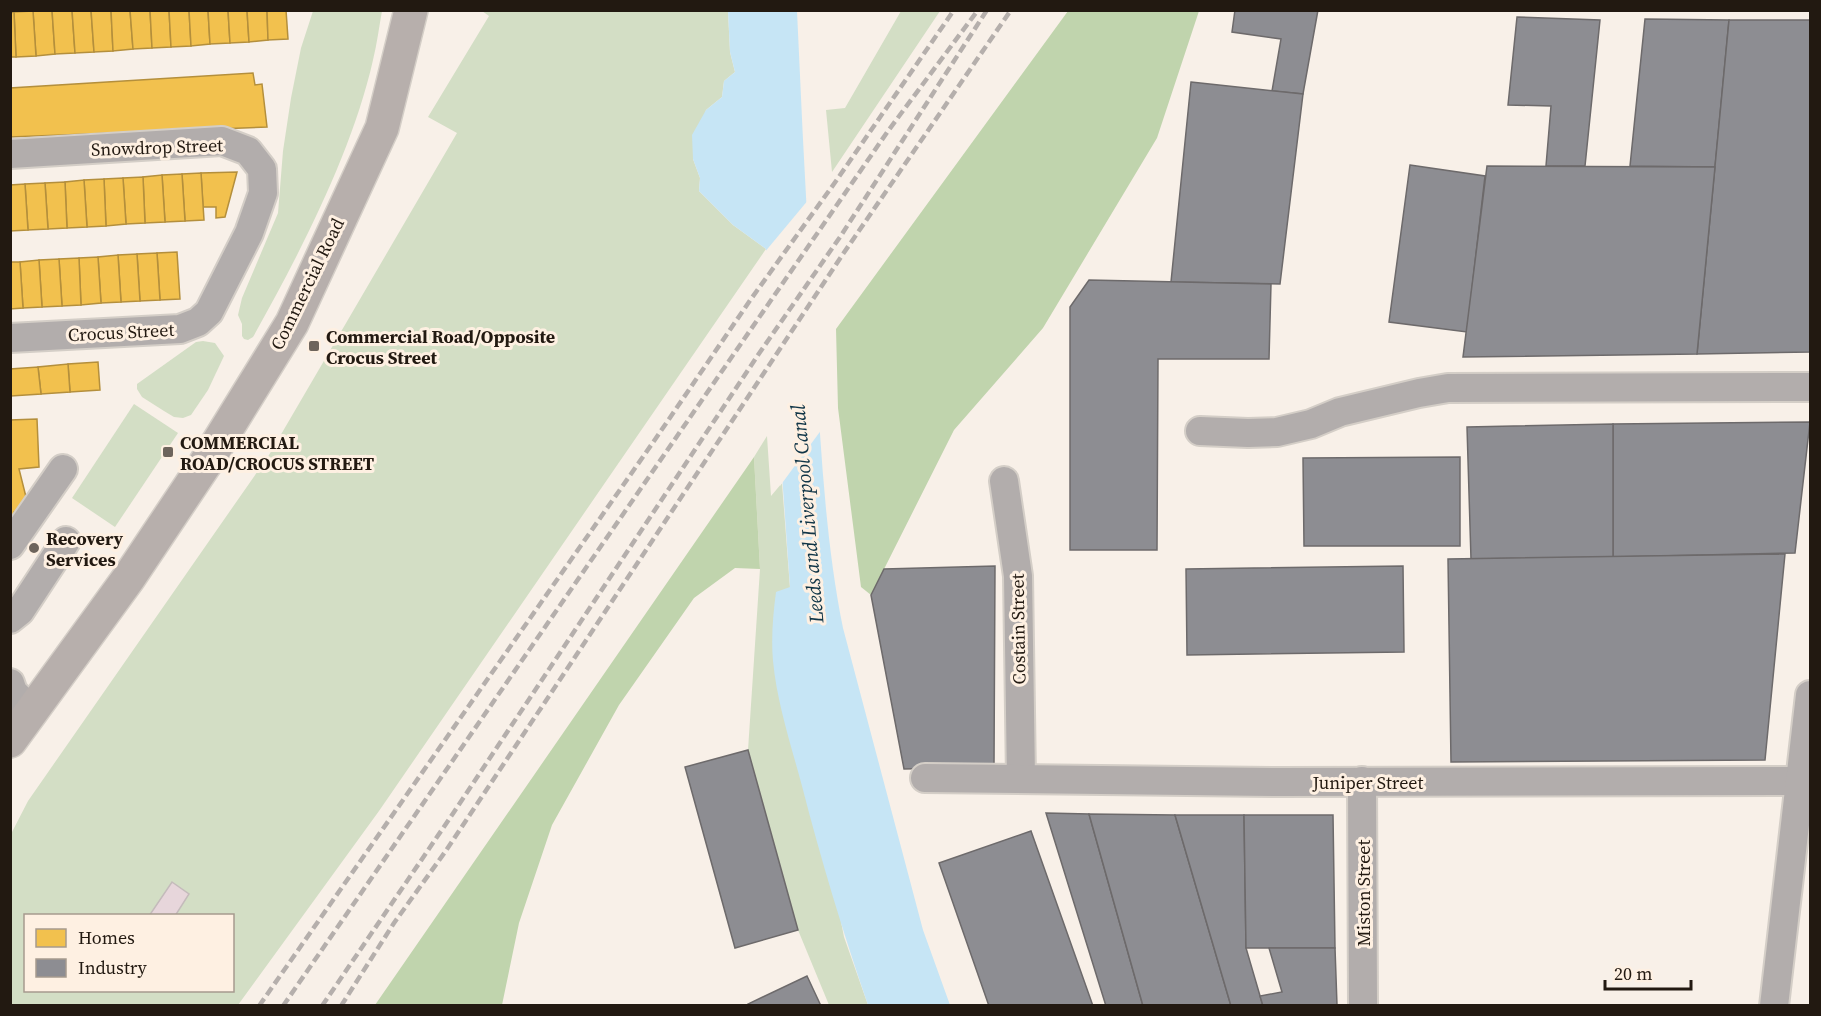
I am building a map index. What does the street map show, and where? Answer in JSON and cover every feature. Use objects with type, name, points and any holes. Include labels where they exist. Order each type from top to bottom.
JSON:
[{"type":"main road","name":"Commercial Road","points":[[10,741],[128,579],[205,464],[292,323],[382,128],[411,10]]},
{"type":"street","name":"Snowdrop Street","points":[[10,154],[222,141],[248,151],[262,169],[263,193],[249,233]]},
{"type":"street","name":"Crocus Street","points":[[10,338],[180,329],[198,322],[209,312],[249,233]]},
{"type":"street","points":[[1200,431],[1277,432],[1311,424],[1340,412],[1448,388],[1810,387]]},
{"type":"street","points":[[10,545],[63,469]]},
{"type":"street","name":"Costain Street","points":[[1005,481],[1018,576],[1021,779]]},
{"type":"street","points":[[10,619],[20,611],[66,541]]},
{"type":"street","points":[[10,683],[13,692],[33,712]]},
{"type":"street","points":[[1774,1005],[1805,781],[1810,695]]},
{"type":"street","name":"Juniper Street","points":[[926,778],[1278,782],[1805,781]]},
{"type":"street","name":"Miston Street","points":[[1362,781],[1363,1005]]},
{"type":"green space","points":[[313,11],[382,11],[364,95],[338,166],[289,271],[253,337],[248,340],[242,336],[242,324],[238,315],[242,298],[278,213],[283,151],[291,98],[301,48]]},
{"type":"green space","points":[[482,11],[728,11],[730,52],[735,72],[724,81],[722,97],[706,110],[693,159],[700,178],[699,191],[733,225],[766,249],[379,811],[238,1005],[11,1006],[11,834],[28,801],[269,455],[457,133],[428,117],[489,16]]},
{"type":"green space","points":[[901,11],[940,11],[832,172],[826,110],[845,108]]},
{"type":"green space","points":[[1068,11],[1199,11],[1157,138],[1043,328],[954,430],[871,595],[861,587],[838,408],[836,329]]},
{"type":"green space","points":[[196,342],[215,343],[224,356],[208,390],[191,415],[183,418],[174,417],[142,397],[137,384]]},
{"type":"green space","points":[[134,404],[178,433],[115,527],[72,498]]},
{"type":"green space","points":[[767,436],[771,496],[782,483],[790,588],[777,592],[844,937],[868,1005],[829,1005],[798,930],[748,750],[760,569],[754,457]]},
{"type":"green space","points":[[754,457],[760,569],[735,568],[694,598],[619,705],[552,825],[519,923],[502,1005],[375,1005]]},
{"type":"water","name":"Leeds and Liverpool Canal","points":[[728,11],[797,11],[819,424],[828,527],[837,594],[843,628],[923,930],[950,1005],[868,1005],[841,924],[781,708],[773,661],[773,618],[776,592],[790,587],[766,249],[733,225],[699,191],[700,178],[693,159],[692,135],[706,110],[722,97],[724,81],[735,72],[730,52]]},
{"type":"pier","points":[[809,199],[822,429],[780,486],[764,253]]},
{"type":"building: Homes","points":[[52,10],[55,54],[36,56],[33,11]]},
{"type":"building: Homes","points":[[52,10],[72,10],[75,53],[55,54]]},
{"type":"building: Homes","points":[[72,10],[91,10],[94,52],[75,53]]},
{"type":"building: Homes","points":[[91,10],[111,10],[113,51],[94,52]]},
{"type":"building: Homes","points":[[111,10],[130,10],[133,49],[113,51]]},
{"type":"building: Homes","points":[[130,10],[150,10],[152,48],[133,49]]},
{"type":"building: Homes","points":[[150,10],[169,10],[171,47],[152,48]]},
{"type":"building: Homes","points":[[169,10],[189,10],[191,46],[171,47]]},
{"type":"building: Homes","points":[[189,10],[208,10],[210,44],[191,46]]},
{"type":"building: Homes","points":[[208,10],[228,10],[230,43],[210,44]]},
{"type":"building: Homes","points":[[228,10],[247,10],[249,42],[230,43]]},
{"type":"building: Homes","points":[[247,10],[267,10],[268,40],[249,42]]},
{"type":"building: Homes","points":[[267,10],[286,10],[288,39],[268,40]]},
{"type":"building: Homes","points":[[33,11],[36,56],[16,57],[14,12]]},
{"type":"building: Homes","points":[[14,12],[16,57],[10,57],[10,13]]},
{"type":"building: Homes","points":[[253,73],[255,85],[262,84],[267,127],[10,137],[10,88]]},
{"type":"building: Homes","points":[[237,172],[225,217],[216,218],[216,207],[203,207],[201,173]]},
{"type":"building: Homes","points":[[201,173],[204,220],[185,221],[182,174]]},
{"type":"building: Homes","points":[[182,174],[185,221],[165,222],[162,175]]},
{"type":"building: Homes","points":[[162,175],[165,222],[145,223],[143,177]]},
{"type":"building: Homes","points":[[143,177],[145,223],[126,224],[123,178]]},
{"type":"building: Homes","points":[[123,178],[126,224],[106,226],[104,179]]},
{"type":"building: Homes","points":[[104,179],[106,226],[87,227],[84,180]]},
{"type":"building: Homes","points":[[84,180],[87,227],[67,228],[65,182]]},
{"type":"building: Homes","points":[[65,182],[67,228],[48,229],[45,183]]},
{"type":"building: Homes","points":[[45,183],[48,229],[28,230],[25,184]]},
{"type":"building: Homes","points":[[25,184],[28,230],[10,231],[10,185]]},
{"type":"building: Homes","points":[[177,252],[180,299],[160,300],[157,253]]},
{"type":"building: Homes","points":[[157,253],[160,300],[140,301],[137,254]]},
{"type":"building: Homes","points":[[137,254],[140,301],[121,302],[118,255]]},
{"type":"building: Homes","points":[[118,255],[121,302],[101,303],[98,257]]},
{"type":"building: Homes","points":[[98,257],[101,303],[81,305],[79,258]]},
{"type":"building: Homes","points":[[79,258],[81,305],[62,306],[59,259]]},
{"type":"building: Homes","points":[[59,259],[62,306],[42,307],[39,260]]},
{"type":"building: Homes","points":[[39,260],[42,307],[23,308],[20,262]]},
{"type":"building: Homes","points":[[10,262],[20,262],[23,308],[10,309]]},
{"type":"building: Homes","points":[[98,362],[100,390],[70,392],[68,364]]},
{"type":"building: Homes","points":[[68,364],[70,392],[41,394],[38,367]]},
{"type":"building: Homes","points":[[38,367],[41,394],[11,396],[10,369]]},
{"type":"building: Homes","points":[[37,419],[39,467],[19,469],[29,509],[14,512],[14,516],[10,517],[10,420]]},
{"type":"building: Industry","points":[[1235,10],[1318,10],[1303,94],[1272,91],[1281,39],[1232,32]]},
{"type":"building: Industry","points":[[1517,17],[1600,20],[1585,166],[1546,166],[1551,106],[1508,105]]},
{"type":"building: Industry","points":[[1645,19],[1729,20],[1715,167],[1630,166]]},
{"type":"building: Industry","points":[[1729,20],[1810,20],[1810,352],[1697,354]]},
{"type":"building: Industry","points":[[1191,82],[1303,94],[1280,284],[1171,282]]},
{"type":"building: Industry","points":[[1410,165],[1485,176],[1467,332],[1389,322]]},
{"type":"building: Industry","points":[[1487,166],[1715,167],[1697,354],[1463,357]]},
{"type":"building: Industry","points":[[1089,280],[1271,284],[1269,359],[1158,359],[1157,550],[1070,550],[1070,307]]},
{"type":"building: Industry","points":[[1810,422],[1795,553],[1613,557],[1613,424]]},
{"type":"building: Industry","points":[[1613,424],[1613,557],[1471,559],[1467,427]]},
{"type":"building: Industry","points":[[1460,457],[1460,546],[1304,546],[1303,458]]},
{"type":"building: Industry","points":[[1785,554],[1765,760],[1451,762],[1448,559]]},
{"type":"building: Industry","points":[[995,566],[994,767],[904,769],[871,595],[884,569]]},
{"type":"building: Industry","points":[[1403,566],[1404,652],[1187,655],[1186,569]]},
{"type":"building: Industry","points":[[748,750],[798,930],[735,948],[685,767]]},
{"type":"building: Industry","points":[[1046,813],[1089,814],[1143,1006],[1106,1006]]},
{"type":"building: Industry","points":[[1089,814],[1175,815],[1231,1006],[1143,1006]]},
{"type":"building: Industry","points":[[1175,815],[1244,815],[1246,948],[1263,1006],[1231,1006]]},
{"type":"building: Industry","points":[[1244,815],[1333,815],[1335,948],[1246,948]]},
{"type":"building: Industry","points":[[1031,831],[1093,1006],[989,1006],[939,863]]},
{"type":"building: Industry","points":[[1269,948],[1335,948],[1337,1005],[1263,1006],[1260,996],[1282,992]]},
{"type":"building: Industry","points":[[807,976],[821,1006],[749,1006],[748,1004]]},
{"type":"building: Other","points":[[172,882],[189,894],[176,914],[150,914]]},
{"type":"railway","points":[[259,1006],[954,10]]},
{"type":"railway","points":[[283,1006],[888,131],[978,10]]},
{"type":"railway","points":[[322,1006],[758,355],[840,237],[987,10]]},
{"type":"railway","points":[[341,1006],[394,923],[445,852],[843,254],[1011,10]]},
{"type":"place","name":"Commercial Road/Opposite Crocus Street","points":[[314,346]]},
{"type":"place","name":"COMMERCIAL ROAD/CROCUS STREET","points":[[168,452]]},
{"type":"place","name":"Recovery Services","points":[[34,548]]}]
